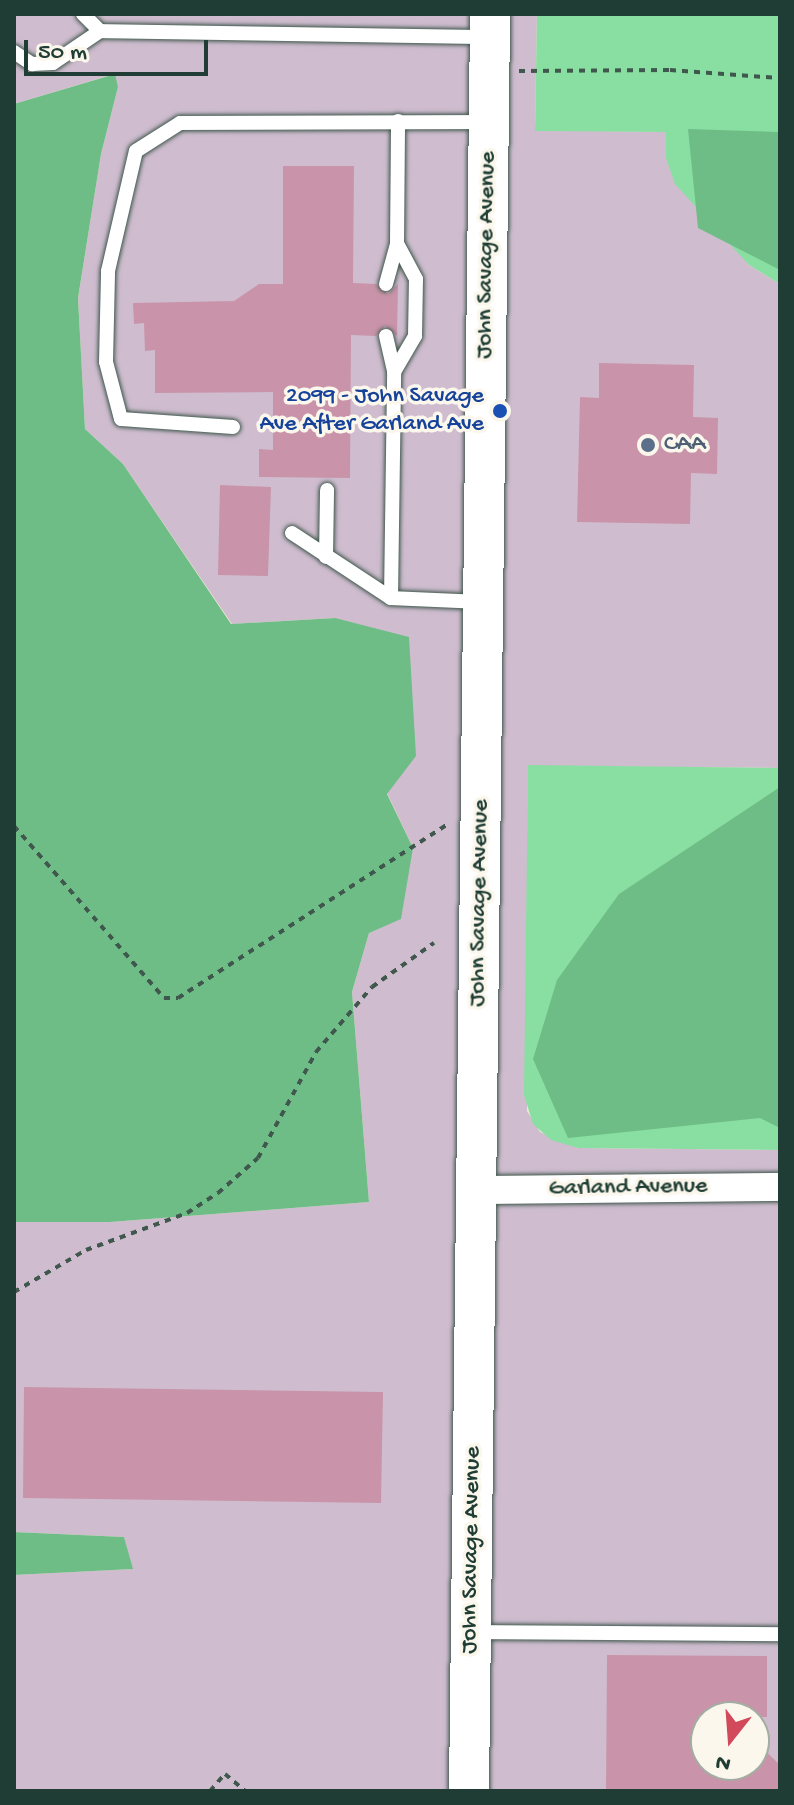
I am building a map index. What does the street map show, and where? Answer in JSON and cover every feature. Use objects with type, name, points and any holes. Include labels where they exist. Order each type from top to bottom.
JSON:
[{"type":"main road","name":"John Savage Avenue","points":[[469,1791],[489,40]]},
{"type":"street","name":"Garland Avenue","points":[[475,1190],[780,1187]]},
{"type":"lane","points":[[83,14],[100,31]]},
{"type":"lane","points":[[14,52],[32,64],[53,63],[100,31],[489,40]]},
{"type":"lane","points":[[386,284],[397,244],[398,121]]},
{"type":"lane","points":[[233,427],[121,419],[106,362],[108,271],[136,151],[180,123],[488,122]]},
{"type":"lane","points":[[394,372],[415,336],[416,279],[397,244]]},
{"type":"lane","points":[[386,336],[394,372],[391,598]]},
{"type":"lane","points":[[326,557],[327,490]]},
{"type":"lane","points":[[292,533],[391,598],[484,602]]},
{"type":"lane","points":[[472,1632],[780,1634]]},
{"type":"path","points":[[489,40],[670,70],[780,78]]},
{"type":"path","points":[[14,826],[164,998],[178,998],[482,804]]},
{"type":"path","points":[[14,1292],[86,1250],[187,1213],[218,1193],[258,1158],[316,1052],[372,987],[434,943]]},
{"type":"path","points":[[210,1791],[225,1774],[245,1791]]},
{"type":"shaded area","points":[[14,14],[537,14],[535,130],[666,132],[666,158],[749,265],[780,284],[780,768],[528,766],[527,1111],[540,1132],[578,1148],[780,1150],[780,1791],[14,1791],[14,1575],[132,1569],[124,1537],[14,1532],[14,1222],[110,1222],[369,1202],[352,992],[369,933],[413,848],[387,793],[335,618],[232,624],[123,464],[85,429],[78,298],[101,154],[118,87],[114,74],[14,104]]},
{"type":"green space","points":[[537,14],[780,14],[780,284],[749,265],[675,184],[666,158],[666,132],[535,131]]},
{"type":"green space","points":[[115,74],[118,87],[101,154],[78,298],[85,429],[123,464],[231,624],[335,618],[409,637],[416,756],[387,794],[413,848],[401,919],[369,933],[352,992],[369,1202],[110,1222],[14,1222],[14,104]]},
{"type":"green space","points":[[688,129],[780,132],[780,270],[698,228]]},
{"type":"green space","points":[[528,765],[780,768],[780,1150],[578,1148],[551,1140],[533,1124],[524,1095]]},
{"type":"green space","points":[[780,787],[780,1128],[760,1118],[568,1138],[533,1059],[557,980],[619,894]]},
{"type":"green space","points":[[14,1532],[124,1537],[133,1569],[14,1575]]},
{"type":"building","points":[[283,166],[354,166],[353,283],[376,284],[388,294],[398,284],[397,336],[385,326],[376,336],[351,335],[350,478],[259,477],[259,449],[273,450],[273,392],[155,393],[155,350],[145,351],[144,323],[134,324],[133,303],[234,301],[259,284],[283,284]]},
{"type":"building","name":"CAA","points":[[599,363],[694,365],[693,417],[718,418],[717,474],[691,473],[690,524],[577,522],[580,397],[599,398]]},
{"type":"building","points":[[220,485],[271,487],[268,576],[218,575]]},
{"type":"building","points":[[24,1387],[383,1392],[381,1503],[23,1498]]},
{"type":"building","points":[[607,1655],[767,1656],[767,1701],[690,1701],[690,1781],[770,1781],[770,1755],[780,1765],[780,1791],[606,1791]]},
{"type":"place","name":"2099 - John Savage Ave After Garland Ave","points":[[500,411]]},
{"type":"place","name":"CAA","points":[[648,445]]}]
